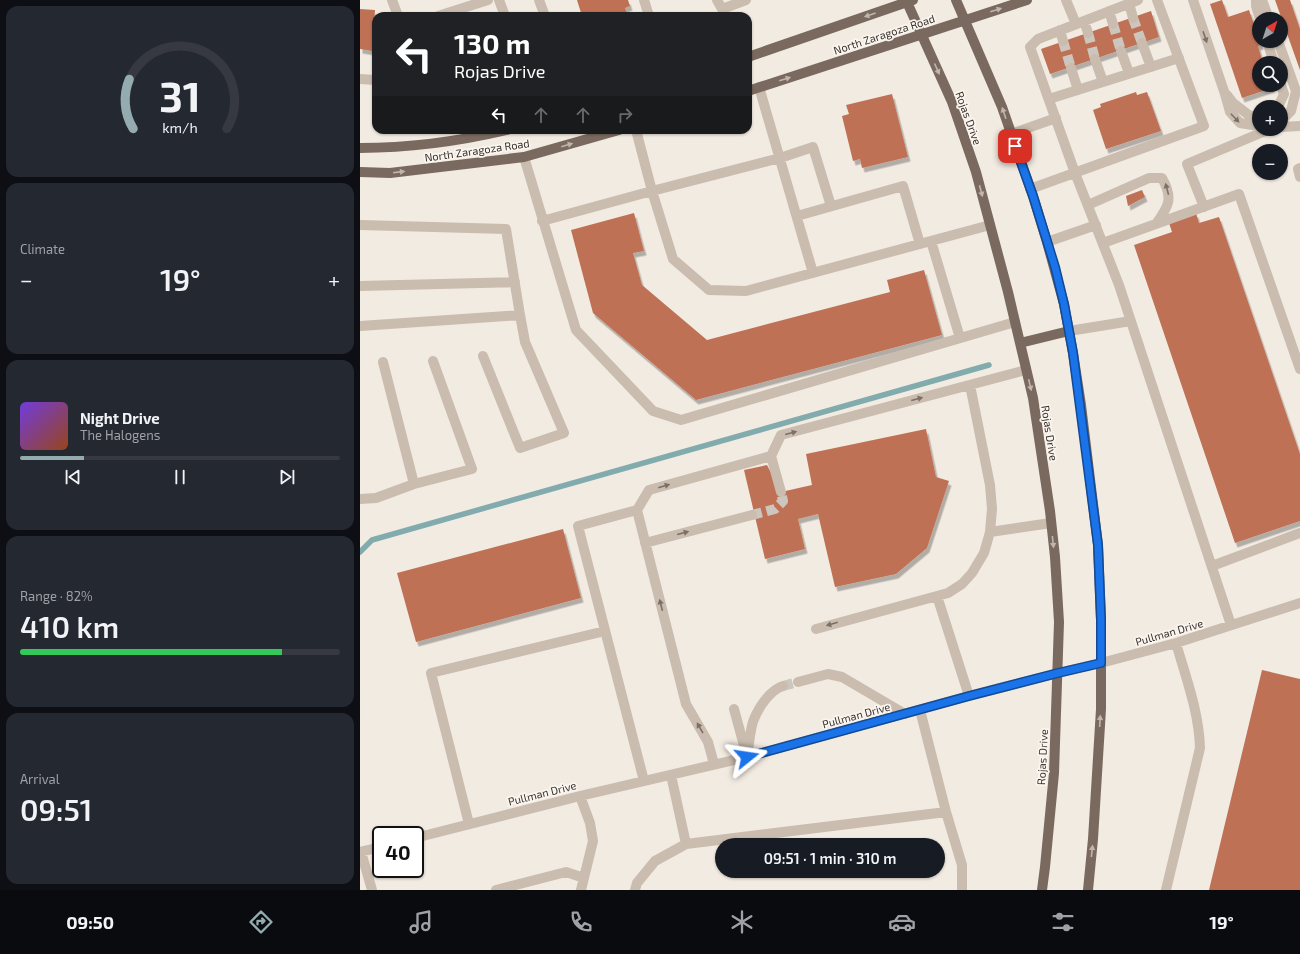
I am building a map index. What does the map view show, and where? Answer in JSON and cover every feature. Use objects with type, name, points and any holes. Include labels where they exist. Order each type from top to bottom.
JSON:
[{"type":"main road","points":[[956,0],[1002,107],[1047,242],[1064,304],[1081,405],[1098,545],[1101,620],[1101,709],[1093,839],[1088,890]]},
{"type":"main road","name":"North Zaragoza Road","points":[[752,90],[1027,0]]},
{"type":"main road","name":"North Zaragoza Road","points":[[752,56],[908,1]]},
{"type":"main road","name":"Rojas Drive","points":[[908,1],[920,34],[952,102],[976,172],[1033,398],[1055,557],[1059,622],[1054,773],[1046,867],[1042,890]]},
{"type":"main road","name":"North Zaragoza Road","points":[[360,148],[426,144],[492,134]]},
{"type":"main road","name":"North Zaragoza Road","points":[[360,172],[390,173],[524,157],[605,134]]},
{"type":"main road","points":[[1020,343],[1069,331]]},
{"type":"street","points":[[392,0],[396,12]]},
{"type":"street","points":[[450,12],[488,0]]},
{"type":"street","points":[[499,0],[504,12]]},
{"type":"street","points":[[539,0],[544,12]]},
{"type":"street","points":[[644,0],[648,12]]},
{"type":"street","points":[[721,8],[746,0]]},
{"type":"street","points":[[1066,0],[1088,33]]},
{"type":"street","points":[[1030,189],[1204,126],[1157,0]]},
{"type":"street","points":[[1192,0],[1230,112],[1240,123],[1252,125]]},
{"type":"street","points":[[1256,0],[1258,12]]},
{"type":"street","points":[[1262,0],[1266,12]]},
{"type":"street","points":[[1134,18],[1133,2],[1038,39],[1030,47],[1075,173],[1119,285],[1231,625]]},
{"type":"street","points":[[1109,11],[1113,24]]},
{"type":"street","points":[[1060,30],[1063,42]]},
{"type":"street","points":[[1142,43],[1151,66]]},
{"type":"street","points":[[1281,48],[1296,91],[1291,112],[1288,115]]},
{"type":"street","points":[[1121,51],[1129,73]]},
{"type":"street","points":[[1049,99],[1179,58]]},
{"type":"street","points":[[1096,59],[1103,82]]},
{"type":"street","points":[[1071,68],[1078,90]]},
{"type":"street","points":[[360,79],[372,80]]},
{"type":"street","points":[[759,87],[813,273]]},
{"type":"street","points":[[1225,94],[1250,116],[1252,116]]},
{"type":"street","points":[[1011,134],[1056,118]]},
{"type":"street","points":[[1288,126],[1300,126]]},
{"type":"street","points":[[637,134],[652,191],[673,259],[709,290],[746,291],[990,225]]},
{"type":"street","points":[[1204,207],[1187,164],[1253,136]]},
{"type":"street","points":[[542,221],[780,158],[813,147],[831,206]]},
{"type":"street","points":[[524,157],[576,330],[653,411],[681,420],[1015,322]]},
{"type":"street","points":[[1300,168],[1298,169],[1300,177]]},
{"type":"street","points":[[1088,205],[1149,178],[1162,178],[1168,188],[1169,202],[1164,213],[1156,224]]},
{"type":"street","points":[[797,216],[902,186],[920,244]]},
{"type":"street","points":[[1103,243],[1239,194],[1300,369]]},
{"type":"street","points":[[1047,242],[1096,225]]},
{"type":"street","points":[[360,226],[506,229],[525,342],[564,433],[520,448],[483,356]]},
{"type":"street","points":[[931,241],[960,338]]},
{"type":"street","points":[[360,286],[515,282]]},
{"type":"street","points":[[360,326],[520,315]]},
{"type":"street","points":[[1069,331],[1131,321]]},
{"type":"street","points":[[360,499],[376,498],[414,484],[472,469],[433,361]]},
{"type":"street","points":[[383,362],[414,484]]},
{"type":"street","points":[[781,492],[771,456],[782,435],[1026,370]]},
{"type":"street","points":[[816,629],[948,593],[962,584],[972,573],[984,553],[990,532],[992,509],[990,485],[970,385]]},
{"type":"street","points":[[644,781],[578,526],[637,510],[649,490],[771,456]]},
{"type":"street","points":[[637,510],[686,704],[708,742],[714,764]]},
{"type":"street","points":[[646,543],[752,515]]},
{"type":"street","points":[[990,532],[1051,523]]},
{"type":"street","points":[[1212,566],[1300,533]]},
{"type":"street","points":[[937,596],[969,696]]},
{"type":"street","name":"Pullman Drive","points":[[424,836],[580,796],[747,757],[969,696],[1101,663],[1176,643],[1300,603]]},
{"type":"street","points":[[469,824],[431,673],[605,631]]},
{"type":"street","points":[[1166,890],[1200,748],[1200,730],[1176,643]]},
{"type":"street","points":[[798,682],[828,674],[842,677],[905,714]]},
{"type":"street","points":[[747,757],[753,720],[765,700],[778,688],[783,686]]},
{"type":"street","points":[[734,709],[747,757]]},
{"type":"street","points":[[920,710],[946,812],[962,866],[962,890]]},
{"type":"street","points":[[671,775],[686,844]]},
{"type":"street","points":[[580,796],[590,823],[593,841],[581,890]]},
{"type":"street","points":[[635,890],[637,883],[655,861],[686,844],[946,812]]},
{"type":"street","points":[[372,849],[360,852],[372,890]]},
{"type":"street","points":[[496,890],[566,872],[584,878]]},
{"type":"building","points":[[577,0],[628,0],[630,6],[625,8],[627,12],[581,12]]},
{"type":"building","points":[[1222,0],[1228,17],[1249,10],[1252,19],[1252,48],[1259,48],[1261,56],[1252,56],[1252,92],[1260,92],[1242,98],[1210,4]]},
{"type":"building","points":[[1275,0],[1290,0],[1300,29],[1300,70],[1288,36],[1288,12],[1279,12]]},
{"type":"building","points":[[360,9],[375,10],[375,12],[372,12],[372,51],[360,49]]},
{"type":"building","points":[[1151,11],[1159,37],[1050,74],[1041,49]]},
{"type":"building","points":[[1136,92],[1137,95],[1147,92],[1161,131],[1106,149],[1093,110],[1101,107],[1100,104]]},
{"type":"building","points":[[892,94],[908,157],[862,168],[860,159],[853,161],[842,116],[849,114],[846,105]]},
{"type":"building","points":[[1142,190],[1145,197],[1128,206],[1126,196]]},
{"type":"building","points":[[634,213],[644,251],[633,253],[642,285],[707,340],[890,292],[887,280],[924,270],[942,335],[696,400],[593,313],[571,230]]},
{"type":"building","points":[[1196,213],[1199,223],[1219,217],[1300,454],[1300,521],[1235,543],[1134,245],[1172,232],[1169,223]]},
{"type":"building","points":[[926,429],[936,477],[949,481],[927,548],[896,574],[835,587],[818,514],[798,519],[805,549],[765,559],[744,470],[767,465],[781,492],[812,485],[806,454]]},
{"type":"building","points":[[563,529],[581,598],[416,642],[397,573]]},
{"type":"building","points":[[1262,670],[1300,679],[1300,890],[1209,890]]},
{"type":"waterway","points":[[360,552],[372,540],[989,365]]},
{"type":"tunnel","points":[[1133,18],[1142,43]]},
{"type":"tunnel","points":[[1113,24],[1121,51]]},
{"type":"tunnel","points":[[1088,33],[1095,59]]},
{"type":"tunnel","points":[[1063,41],[1071,68]]},
{"type":"tunnel","points":[[752,515],[775,509],[783,501],[781,492]]},
{"type":"tunnel","points":[[783,686],[798,682]]},
{"type":"route","points":[[747,757],[969,696],[1101,663],[1098,545],[1081,405],[1073,353],[1064,304],[1055,267],[1033,196],[1015,146]]}]
